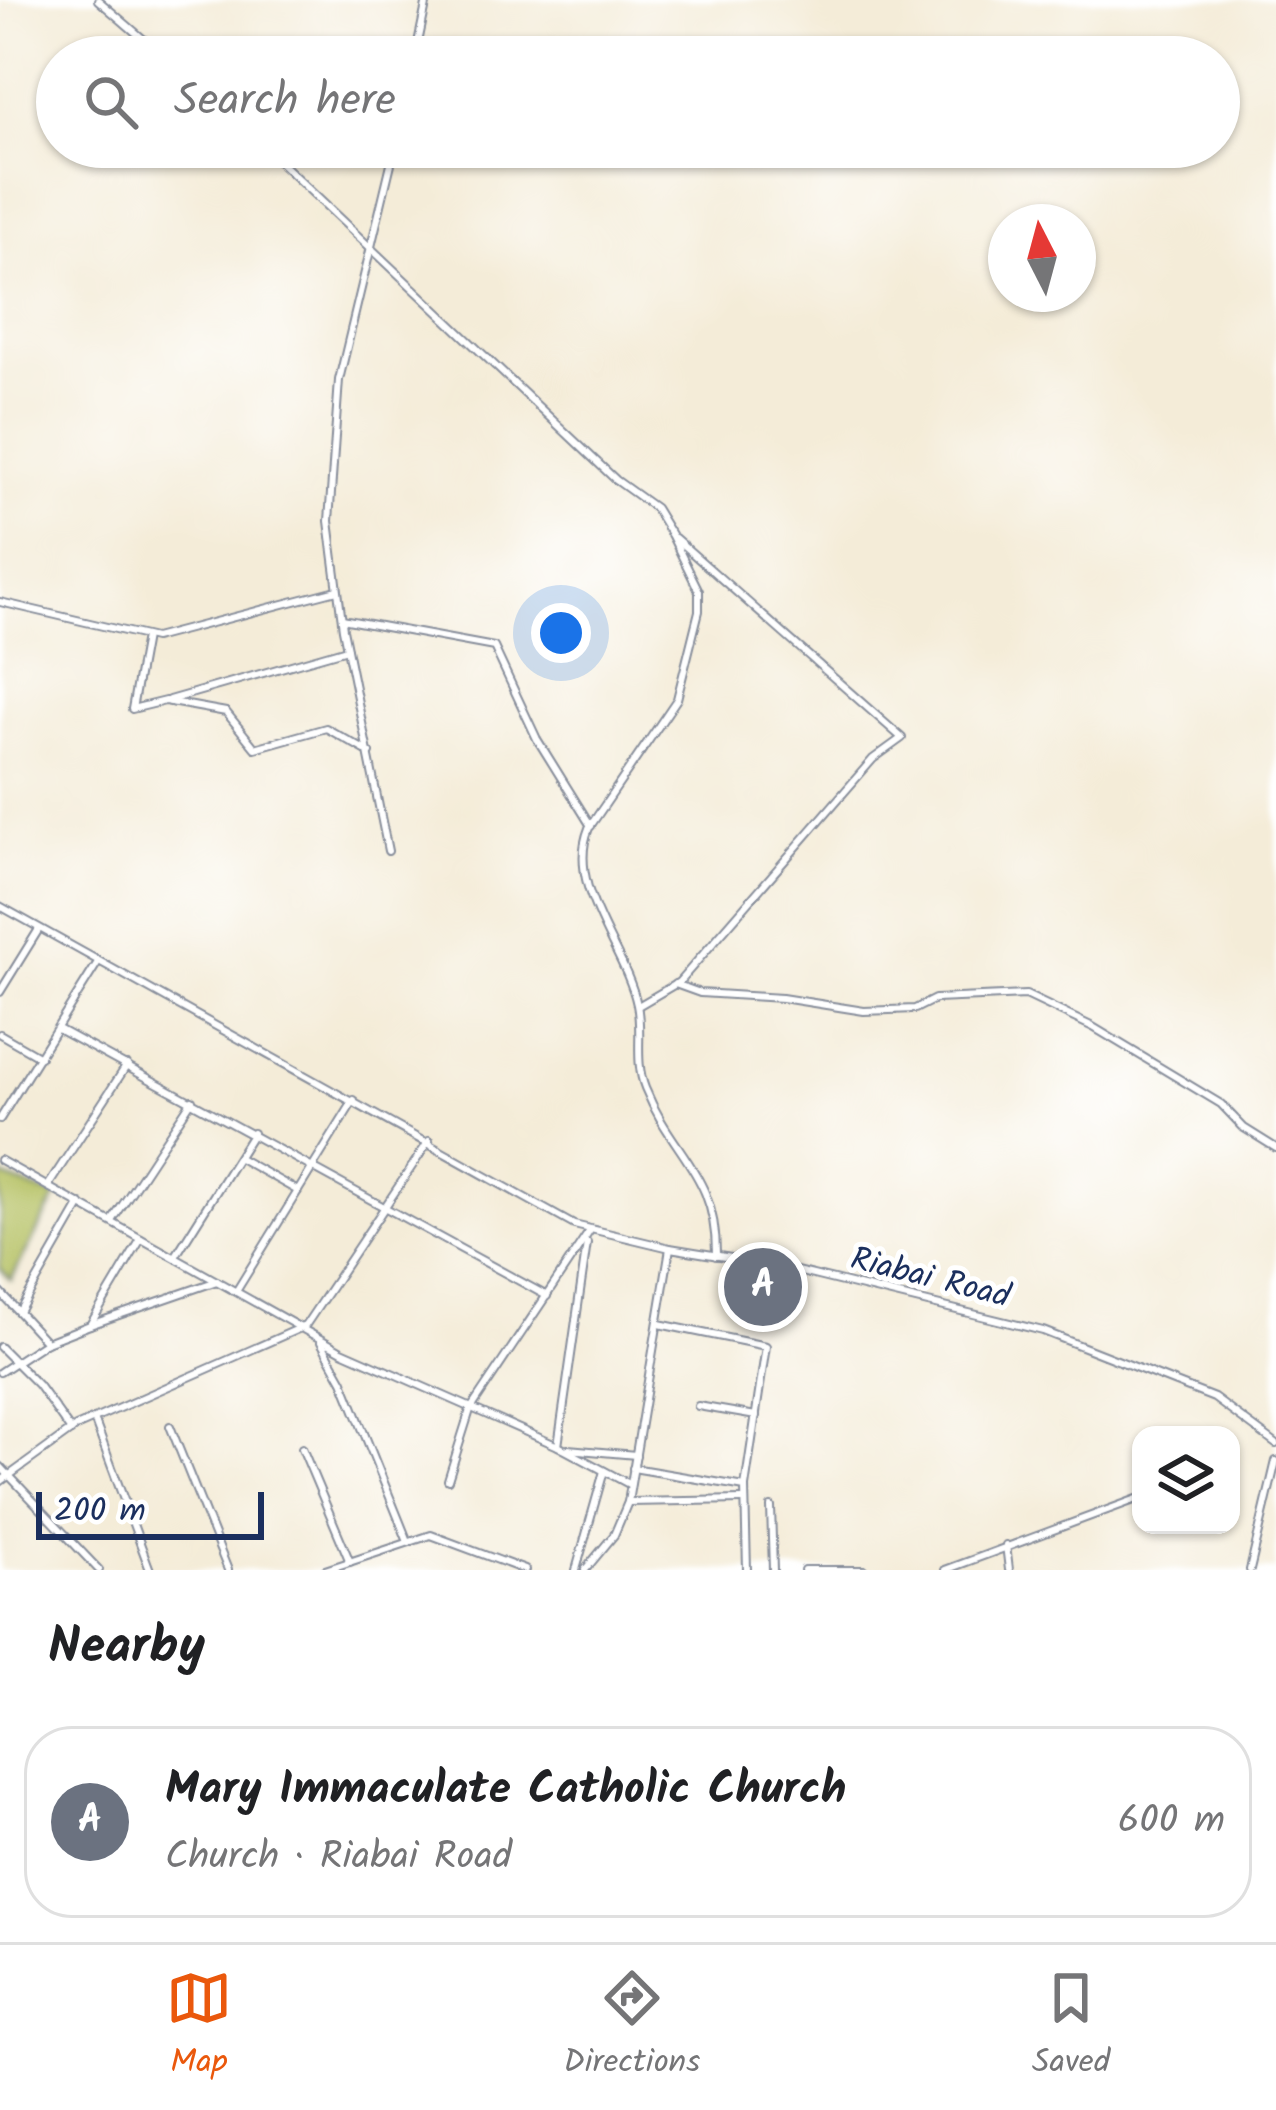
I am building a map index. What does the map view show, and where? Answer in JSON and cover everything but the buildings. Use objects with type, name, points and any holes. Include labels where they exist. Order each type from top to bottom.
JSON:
[{"type":"street","points":[[98,0],[140,36]]},
{"type":"street","points":[[419,36],[427,0]]},
{"type":"street","points":[[286,168],[611,476],[655,508],[699,591],[680,693],[625,784],[591,826],[585,850],[593,895],[638,1006],[638,1062],[645,1088],[714,1205],[716,1256]]},
{"type":"street","points":[[388,851],[347,649],[329,520],[336,408],[391,168]]},
{"type":"street","points":[[638,1006],[675,984],[873,759],[902,738],[672,536]]},
{"type":"street","points":[[0,602],[146,637],[338,590]]},
{"type":"street","points":[[342,619],[494,647],[537,739],[591,826]]},
{"type":"street","points":[[146,637],[130,705],[136,711],[347,649]]},
{"type":"street","points":[[165,701],[226,712],[251,747],[326,728],[370,753]]},
{"type":"street","name":"Riabai Road","points":[[0,906],[429,1141],[588,1236],[716,1256],[1043,1331],[1214,1398],[1276,1444]]},
{"type":"street","points":[[0,992],[39,929]]},
{"type":"street","points":[[0,1119],[98,962]]},
{"type":"street","points":[[675,984],[700,993],[782,998],[864,1011],[915,1009],[935,999],[1026,994],[1221,1104],[1244,1128],[1276,1148]]},
{"type":"street","points":[[58,1029],[387,1204],[547,1296]]},
{"type":"street","points":[[0,1034],[40,1057]]},
{"type":"street","points":[[48,1186],[128,1065]]},
{"type":"street","points":[[112,1221],[192,1100]]},
{"type":"street","points":[[237,1290],[354,1100]]},
{"type":"street","points":[[176,1257],[253,1133]]},
{"type":"street","points":[[0,1483],[94,1419],[305,1326],[429,1141]]},
{"type":"street","points":[[238,1158],[298,1192]]},
{"type":"street","points":[[0,1160],[305,1326],[319,1339],[344,1381],[408,1541]]},
{"type":"street","points":[[20,1312],[81,1204]]},
{"type":"street","points":[[448,1480],[470,1410],[588,1236]]},
{"type":"street","points":[[561,1448],[588,1236]]},
{"type":"street","points":[[90,1325],[141,1238]]},
{"type":"street","points":[[585,1570],[614,1535],[628,1502],[670,1248]]},
{"type":"street","points":[[0,1372],[46,1342],[218,1281]]},
{"type":"street","points":[[0,1292],[46,1342]]},
{"type":"street","points":[[658,1324],[766,1346],[745,1487],[747,1570]]},
{"type":"street","points":[[319,1339],[561,1448],[629,1484]]},
{"type":"street","points":[[0,1347],[71,1431]]},
{"type":"street","points":[[698,1406],[756,1415]]},
{"type":"street","points":[[94,1419],[150,1570]]},
{"type":"street","points":[[170,1426],[228,1570]]},
{"type":"street","points":[[302,1448],[350,1562]]},
{"type":"street","points":[[561,1448],[636,1455]]},
{"type":"street","points":[[1250,1570],[1276,1461]]},
{"type":"street","points":[[0,1466],[99,1570]]},
{"type":"street","points":[[633,1468],[745,1487]]},
{"type":"street","points":[[575,1570],[604,1471]]},
{"type":"street","points":[[628,1502],[744,1500]]},
{"type":"street","points":[[948,1570],[1132,1501]]},
{"type":"street","points":[[772,1507],[773,1570]]},
{"type":"street","points":[[325,1570],[408,1541],[444,1537],[525,1570]]},
{"type":"street","points":[[1006,1545],[1009,1570]]},
{"type":"street","points":[[804,1570],[859,1569]]},
{"type":"green space","points":[[0,1175],[56,1197],[11,1280],[0,1268]]},
{"type":"place","name":"Mary Immaculate Catholic Church","points":[[763,1287]]}]
